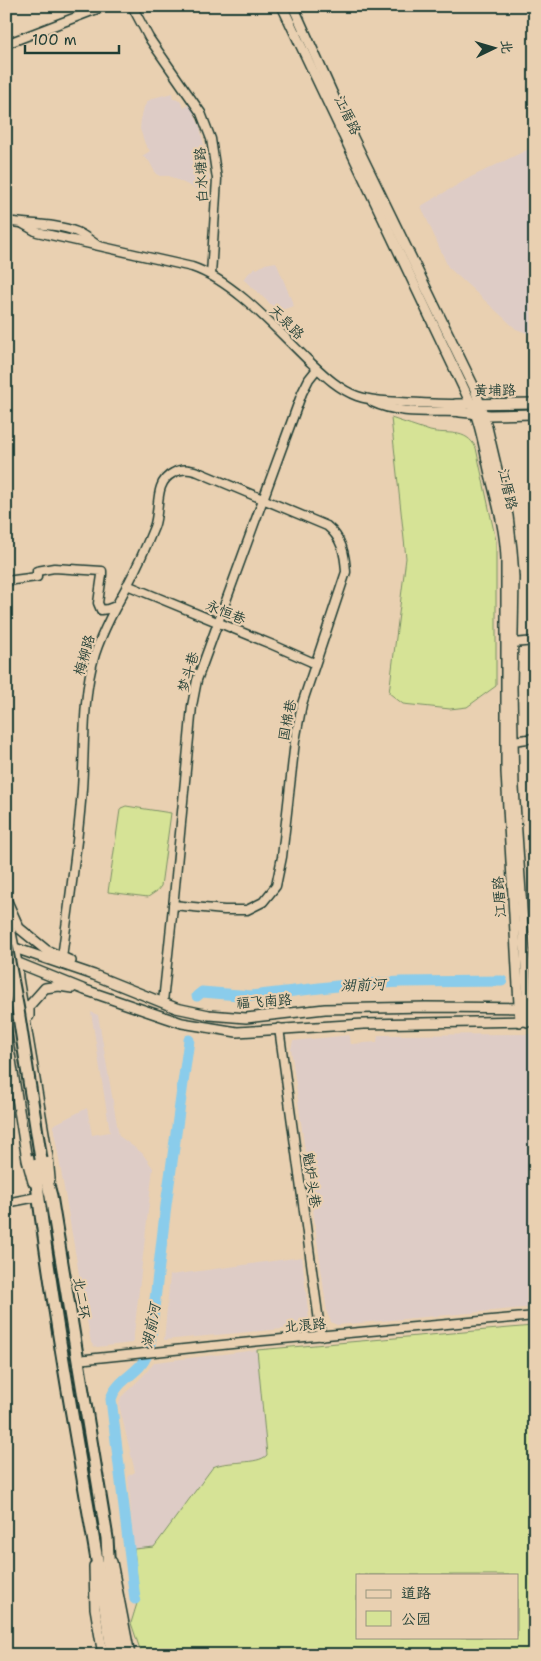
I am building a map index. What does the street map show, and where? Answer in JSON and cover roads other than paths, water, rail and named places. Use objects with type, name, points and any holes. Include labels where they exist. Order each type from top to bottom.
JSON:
[{"type":"highway","name":"北二环","points":[[9,946],[38,1159],[40,1210],[93,1540],[104,1575],[122,1655]]},
{"type":"highway","name":"北二环","points":[[6,987],[38,1159],[51,1196],[106,1538],[104,1575],[113,1655]]},
{"type":"main road","name":"江厝路","points":[[282,6],[476,404]]},
{"type":"main road","name":"江厝路","points":[[293,6],[476,404],[510,530],[514,577],[513,741],[527,1008]]},
{"type":"main road","name":"黄埔路","points":[[458,408],[476,404],[535,403]]},
{"type":"main road","name":"黄埔路","points":[[458,408],[479,414],[535,414]]},
{"type":"main road","name":"江厝路","points":[[479,414],[506,548],[505,719],[507,781],[528,1022]]},
{"type":"main road","points":[[6,899],[19,928],[46,950],[62,958],[107,974],[162,1002]]},
{"type":"main road","points":[[6,907],[18,963],[18,978],[48,1158],[51,1196]]},
{"type":"main road","name":"福飞南路","points":[[9,946],[94,975],[176,1008],[209,1015],[246,1018],[326,1009],[426,1007],[527,1008]]},
{"type":"main road","name":"福飞南路","points":[[6,958],[86,990],[182,1023],[237,1032],[364,1024],[528,1022]]},
{"type":"main road","points":[[33,1066],[29,1006],[44,988],[59,986],[86,990]]},
{"type":"main road","points":[[27,1030],[6,1031],[27,1160],[40,1210]]},
{"type":"main road","points":[[106,1538],[117,1583],[130,1655]]},
{"type":"main road","points":[[93,1540],[95,1608],[103,1655]]},
{"type":"street","points":[[6,44],[105,6]]},
{"type":"street","name":"白水塘路","points":[[132,6],[149,38],[201,113],[211,139],[216,186],[211,275]]},
{"type":"street","name":"天泉路","points":[[6,221],[23,224],[37,232],[192,267],[211,275],[243,298],[332,382],[347,392],[366,399],[458,408]]},
{"type":"street","name":"梦斗巷","points":[[162,1002],[192,706],[200,669],[302,393],[309,379],[318,369]]},
{"type":"street","name":"梅柳路","points":[[62,958],[82,791],[90,674],[102,637],[154,525],[163,480],[178,470],[186,469],[264,499]]},
{"type":"street","name":"国棉巷","points":[[173,905],[224,910],[248,910],[264,902],[276,886],[282,857],[295,741],[302,704],[314,663],[343,586],[346,572],[346,557],[335,533],[326,526],[264,499]]},
{"type":"street","points":[[6,581],[37,577],[37,571],[54,568],[102,571],[98,602],[101,610],[116,606]]},
{"type":"street","name":"永恒巷","points":[[127,586],[314,663]]},
{"type":"street","points":[[513,643],[535,641]]},
{"type":"street","points":[[513,741],[535,738]]},
{"type":"street","name":"魁炉头巷","points":[[279,1028],[320,1336]]},
{"type":"street","points":[[6,1203],[36,1197]]},
{"type":"street","name":"北浪路","points":[[77,1360],[535,1316]]},
{"type":"waterway","name":"湖前河","points":[[197,996],[202,992],[251,996],[337,986],[401,982],[502,981]]},
{"type":"waterway","name":"湖前河","points":[[135,1599],[111,1399],[119,1385],[142,1363],[150,1346],[166,1205],[189,1040]]}]
